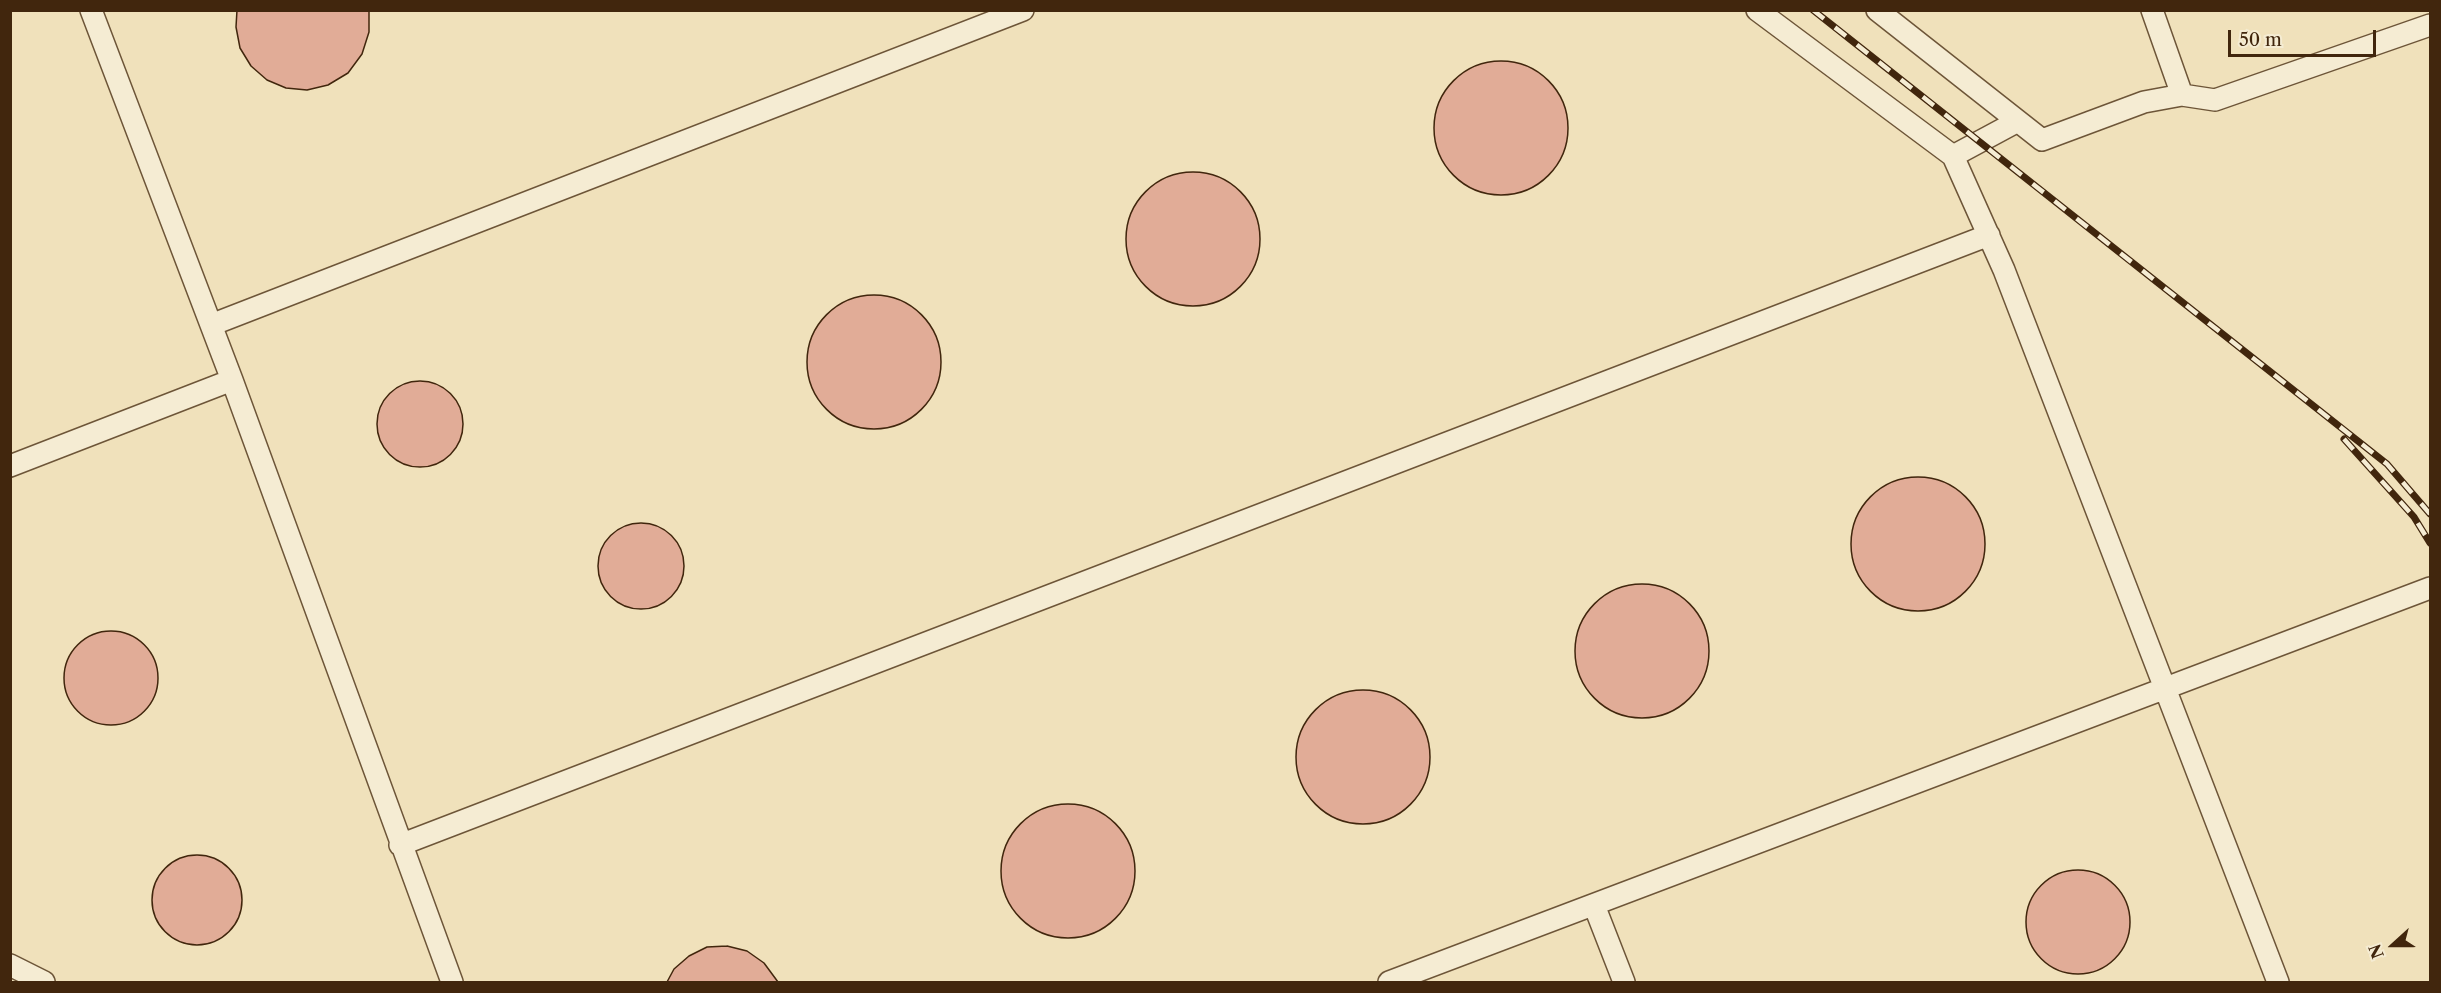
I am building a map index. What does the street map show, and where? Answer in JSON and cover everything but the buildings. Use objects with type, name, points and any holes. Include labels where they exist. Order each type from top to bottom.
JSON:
[{"type":"lane","points":[[91,10],[232,380],[400,845],[452,982]]},
{"type":"lane","points":[[211,325],[1023,10]]},
{"type":"lane","points":[[1757,10],[1953,156],[1989,235],[2278,982]]},
{"type":"lane","points":[[1876,10],[2042,140],[2144,102],[2182,95],[2215,100],[2430,24]]},
{"type":"lane","points":[[2152,10],[2182,95]]},
{"type":"lane","points":[[1953,156],[2018,121]]},
{"type":"lane","points":[[400,845],[1989,235]]},
{"type":"lane","points":[[10,466],[232,380]]},
{"type":"lane","points":[[1389,982],[2430,588]]},
{"type":"lane","points":[[1594,905],[1624,982]]},
{"type":"lane","points":[[10,965],[44,982]]},
{"type":"railway","points":[[1813,10],[2387,464],[2430,514]]},
{"type":"railway","points":[[2344,439],[2414,517],[2430,543]]}]
